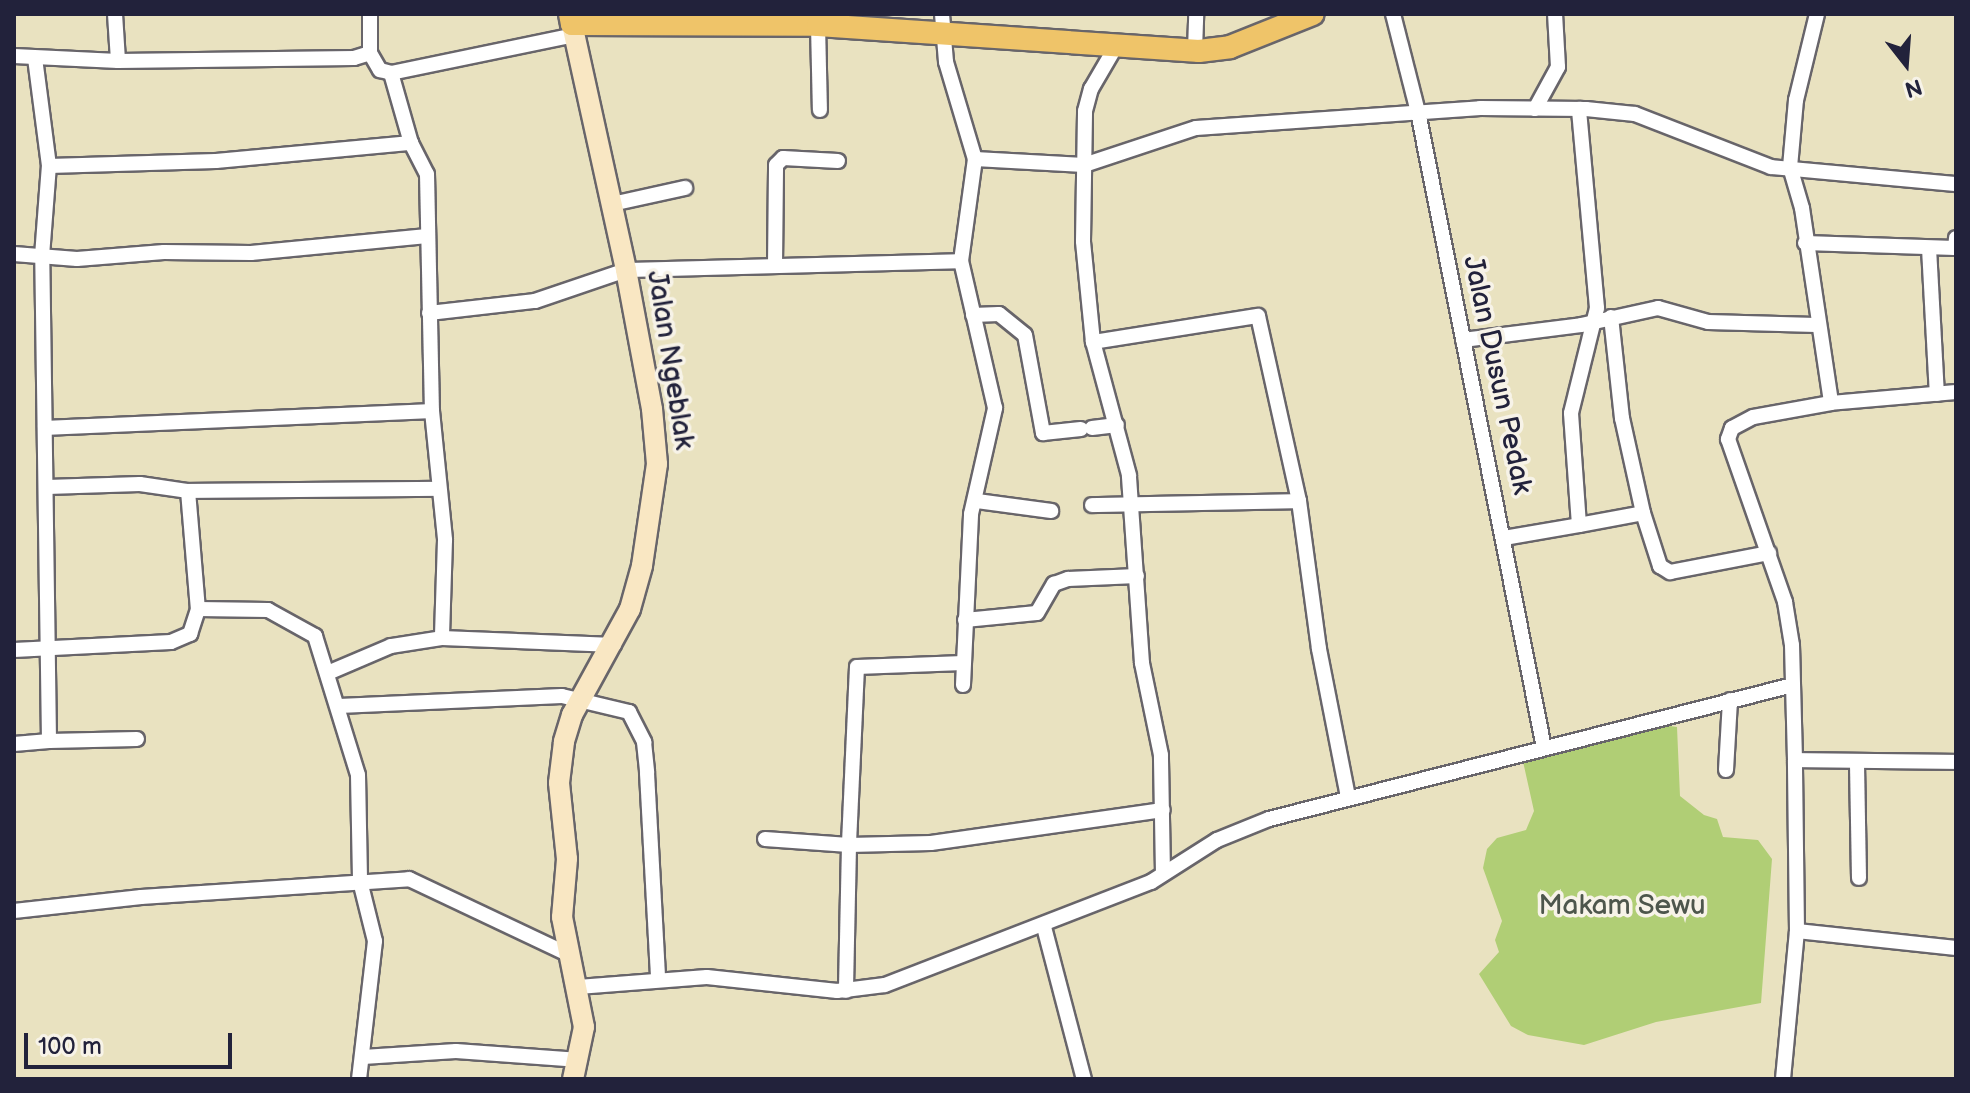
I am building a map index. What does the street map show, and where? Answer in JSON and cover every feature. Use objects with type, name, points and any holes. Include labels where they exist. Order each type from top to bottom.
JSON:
[{"type":"main road","points":[[572,24],[942,23],[1115,48],[1195,50],[1230,47],[1286,20],[1313,14]]},
{"type":"main road","name":"Jalan Ngeblak","points":[[572,24],[626,270],[652,409],[657,464],[642,566],[614,645],[567,727],[559,783],[567,859],[561,907],[584,1027],[577,1070]]},
{"type":"street","points":[[115,14],[118,61]]},
{"type":"street","points":[[370,14],[370,53],[380,70],[391,73],[572,24]]},
{"type":"street","points":[[1195,50],[1196,14]]},
{"type":"street","name":"Jalan Dusun Pedak","points":[[1393,14],[1418,112],[1544,748]]},
{"type":"street","points":[[1535,109],[1558,67],[1555,14]]},
{"type":"street","points":[[1817,14],[1796,100],[1790,167],[1831,403]]},
{"type":"street","points":[[942,23],[975,159],[961,261],[995,408],[977,501],[971,514],[963,685]]},
{"type":"street","points":[[818,25],[820,110]]},
{"type":"street","points":[[1115,48],[1091,89],[1084,165],[1083,241],[1093,342],[1117,425],[1133,505],[1142,663],[1161,755],[1163,874]]},
{"type":"street","points":[[14,56],[118,61],[354,58],[370,53]]},
{"type":"street","points":[[35,58],[49,166],[42,256],[49,741]]},
{"type":"street","points":[[391,73],[411,143],[427,174],[432,411],[445,540],[442,638]]},
{"type":"street","points":[[1579,109],[1594,322],[1583,349],[1570,423],[1579,525]]},
{"type":"street","points":[[975,159],[1084,165],[1196,128],[1418,112],[1579,109],[1635,114],[1771,167],[1956,184]]},
{"type":"street","points":[[49,166],[216,161],[411,143]]},
{"type":"street","points":[[775,265],[776,165],[783,158],[838,161]]},
{"type":"street","points":[[612,204],[685,188]]},
{"type":"street","points":[[14,254],[251,253],[427,236]]},
{"type":"street","points":[[1805,243],[1955,248],[1956,238]]},
{"type":"street","points":[[1929,248],[1937,394]]},
{"type":"street","points":[[429,313],[535,301],[626,270],[961,261]]},
{"type":"street","points":[[1463,340],[1670,308],[1708,322],[1816,325]]},
{"type":"street","points":[[973,315],[999,314],[1025,335],[1043,433],[1117,425]]},
{"type":"street","points":[[1093,342],[1258,316],[1299,501],[1319,649],[1348,797]]},
{"type":"street","points":[[1611,317],[1622,418],[1643,513],[1665,571],[1769,553]]},
{"type":"street","points":[[1783,1079],[1797,931],[1795,760],[1789,686],[1792,645],[1769,553],[1729,451],[1732,428],[1753,417],[1831,403],[1956,392]]},
{"type":"street","points":[[45,428],[432,411]]},
{"type":"street","points":[[47,487],[140,484],[188,491],[439,489]]},
{"type":"street","points":[[14,650],[171,642],[190,634],[198,609],[188,491]]},
{"type":"street","points":[[977,501],[1051,511]]},
{"type":"street","points":[[1092,505],[1299,501]]},
{"type":"street","points":[[1504,538],[1643,513]]},
{"type":"street","points":[[965,620],[1037,613],[1054,584],[1068,579],[1137,576]]},
{"type":"street","points":[[198,609],[268,610],[288,618],[315,636],[330,672],[358,775],[360,881],[375,941],[359,1079]]},
{"type":"street","points":[[330,672],[391,646],[442,638],[614,645]]},
{"type":"street","points":[[846,991],[857,667],[963,663]]},
{"type":"street","points":[[578,987],[658,977],[846,991],[885,985],[1044,927],[1163,874],[1244,827],[1348,797],[1789,686]]},
{"type":"street","points":[[339,706],[562,696],[579,704],[629,712],[644,742],[658,977]]},
{"type":"street","points":[[1726,770],[1730,700]]},
{"type":"street","points":[[14,744],[137,739]]},
{"type":"street","points":[[1795,760],[1857,764],[1956,762]]},
{"type":"street","points":[[1857,764],[1859,878]]},
{"type":"street","points":[[765,839],[849,845],[931,843],[1163,810]]},
{"type":"street","points":[[14,911],[409,879],[568,954]]},
{"type":"street","points":[[1044,927],[1084,1079]]},
{"type":"street","points":[[1797,931],[1956,948]]},
{"type":"street","points":[[363,1057],[456,1051],[577,1070]]},
{"type":"green space","name":"Makam Sewu","points":[[1655,724],[1677,727],[1680,796],[1704,815],[1717,819],[1723,837],[1758,840],[1772,859],[1761,1003],[1656,1022],[1584,1045],[1528,1035],[1511,1026],[1479,974],[1499,952],[1495,940],[1502,921],[1483,868],[1487,849],[1497,838],[1526,830],[1534,811],[1522,757]]}]
